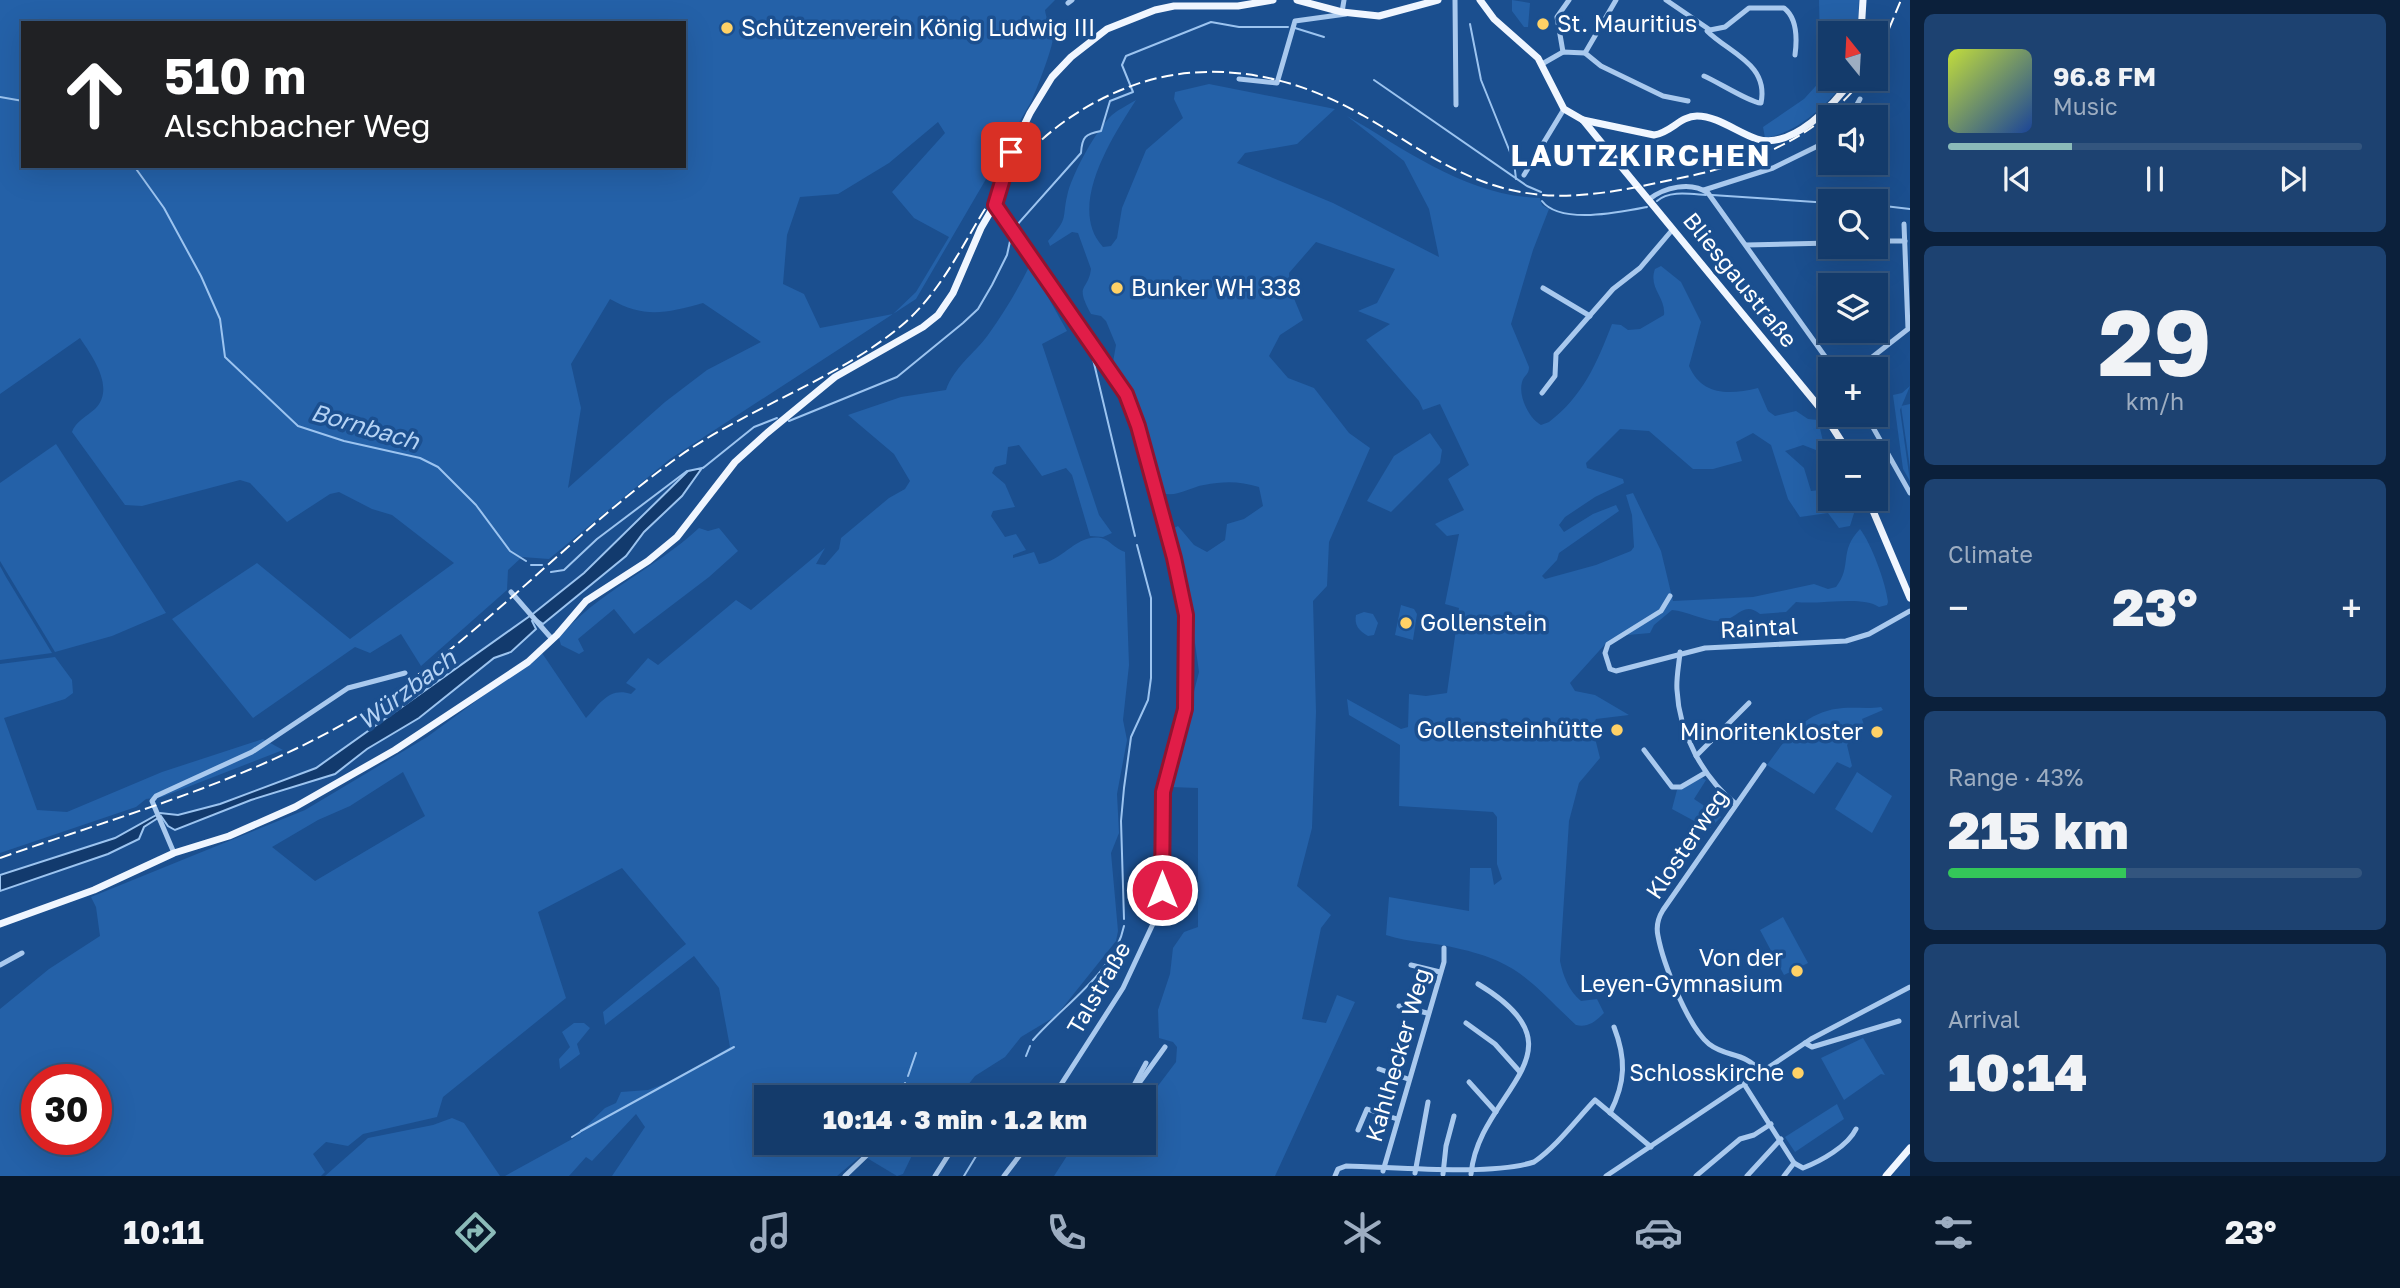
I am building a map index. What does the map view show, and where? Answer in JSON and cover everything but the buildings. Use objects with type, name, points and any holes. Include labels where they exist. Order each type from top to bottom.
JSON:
[{"type":"main road","points":[[0,924],[94,890],[174,853],[229,836],[341,782],[527,662],[586,601],[663,550],[696,516],[735,462],[820,389],[848,368],[917,330],[938,315],[953,293],[981,229],[995,205],[1007,162],[1023,126],[1044,89],[1071,57],[1117,24],[1164,7],[1238,6],[1273,0]]},
{"type":"main road","points":[[1297,0],[1345,12],[1379,16],[1438,0]]},
{"type":"main road","points":[[1480,0],[1494,19],[1542,64],[1555,97],[1564,109],[1583,120],[1654,135],[1666,132],[1683,120],[1700,116],[1766,141],[1782,139],[1804,126],[1842,91]]},
{"type":"main road","points":[[1862,21],[1863,0]]},
{"type":"main road","name":"Bliesgaustraße","points":[[1583,120],[1818,404]]},
{"type":"main road","points":[[1596,136],[1598,128],[1604,125]]},
{"type":"main road","points":[[1873,511],[1910,598]]},
{"type":"main road","points":[[1886,1176],[1910,1149]]},
{"type":"street","points":[[1239,79],[1277,83],[1295,21],[1345,12],[1344,0]]},
{"type":"street","points":[[1455,0],[1456,105]]},
{"type":"street","points":[[1563,52],[1557,17],[1569,0]]},
{"type":"street","points":[[1585,53],[1616,0]]},
{"type":"street","points":[[1666,0],[1752,64],[1761,90],[1761,103],[1752,102],[1736,90],[1704,76]]},
{"type":"street","points":[[1706,29],[1725,27],[1753,7],[1787,10],[1796,35],[1795,55]]},
{"type":"street","points":[[1542,64],[1563,52],[1585,53],[1601,66],[1646,88],[1668,98],[1688,102]]},
{"type":"street","points":[[1857,105],[1860,99]]},
{"type":"street","points":[[1524,175],[1564,109]]},
{"type":"street","points":[[1648,200],[1679,187],[1708,194],[1773,168],[1818,146]]},
{"type":"street","points":[[1708,194],[1825,357]]},
{"type":"street","name":"Talstraße","points":[[995,205],[1126,394],[1138,426],[1174,558],[1186,615],[1186,701],[1163,792],[1162,890],[1159,911],[1124,988],[1062,1085]]},
{"type":"street","points":[[1872,357],[1908,329],[1904,224]]},
{"type":"street","points":[[1542,393],[1555,376],[1556,354],[1613,289],[1640,268],[1672,229]]},
{"type":"street","points":[[1888,241],[1905,241]]},
{"type":"street","points":[[1746,245],[1818,243]]},
{"type":"street","points":[[1543,288],[1590,316]]},
{"type":"street","points":[[1873,427],[1910,493]]},
{"type":"street","points":[[511,592],[552,639]]},
{"type":"street","name":"Raintal","points":[[1670,596],[1661,611],[1608,644],[1605,653],[1608,667],[1616,671],[1680,652],[1715,648],[1846,641],[1869,634],[1910,611]]},
{"type":"street","points":[[1680,652],[1676,690],[1696,756],[1705,773],[1736,804]]},
{"type":"street","points":[[174,853],[152,801],[156,796],[252,752],[348,688],[405,673]]},
{"type":"street","points":[[1696,756],[1749,703]]},
{"type":"street","points":[[1644,750],[1674,787],[1681,787],[1705,773]]},
{"type":"street","name":"Klosterweg","points":[[1761,1072],[1745,1057],[1712,1046],[1703,1037],[1674,984],[1657,930],[1662,910],[1765,765]]},
{"type":"street","name":"Kahlhecker Weg","points":[[1383,1171],[1446,954],[1444,948]]},
{"type":"street","points":[[0,965],[22,953]]},
{"type":"street","points":[[1411,965],[1440,972]]},
{"type":"street","points":[[1471,1174],[1480,1139],[1520,1072],[1529,1044],[1526,1024],[1511,1007],[1478,984]]},
{"type":"street","points":[[1608,1175],[1805,1043],[1909,987]]},
{"type":"street","points":[[1399,1006],[1427,1013]]},
{"type":"street","points":[[1805,1043],[1815,1046],[1899,1021]]},
{"type":"street","points":[[1466,1023],[1494,1044],[1520,1072]]},
{"type":"street","points":[[1610,1113],[1622,1084],[1624,1067],[1614,1027]]},
{"type":"street","points":[[1138,1085],[1165,1047]]},
{"type":"street","points":[[1136,1085],[1146,1063]]},
{"type":"street","points":[[1379,1069],[1408,1079]]},
{"type":"street","points":[[1469,1082],[1496,1112]]},
{"type":"street","points":[[1744,1084],[1794,1163],[1803,1168],[1848,1141],[1856,1129]]},
{"type":"street","points":[[1335,1176],[1338,1170],[1346,1166],[1405,1174],[1507,1173],[1532,1163],[1595,1100],[1651,1147]]},
{"type":"street","points":[[1415,1173],[1428,1102]]},
{"type":"street","points":[[1358,1130],[1367,1109],[1397,1119]]},
{"type":"street","points":[[1443,1174],[1446,1146],[1454,1116]]},
{"type":"street","points":[[1696,1176],[1740,1139],[1754,1135],[1771,1124]]},
{"type":"street","points":[[1747,1176],[1780,1139]]},
{"type":"street","points":[[935,1176],[948,1155]]},
{"type":"street","points":[[1004,1176],[1020,1155]]},
{"type":"street","points":[[845,1176],[866,1156]]},
{"type":"street","points":[[1784,1176],[1794,1163]]},
{"type":"shaded area","points":[[0,0],[1055,0],[1045,10],[1053,37],[1031,102],[916,299],[893,314],[670,459],[549,559],[522,557],[508,570],[507,590],[421,666],[401,634],[370,653],[355,647],[253,718],[172,619],[257,563],[350,639],[454,563],[392,515],[372,509],[339,492],[330,494],[287,522],[250,483],[240,480],[142,506],[125,505],[72,432],[78,422],[101,401],[103,382],[80,338],[0,394]],"holes":[[[938,122],[945,133],[892,192],[914,218],[949,237],[916,292],[893,314],[820,328],[804,294],[783,284],[787,235],[800,197],[838,194],[889,163]],[[610,299],[645,312],[656,312],[703,303],[761,342],[707,370],[665,402],[568,488],[581,408],[571,364]]]},
{"type":"shaded area","points":[[1512,0],[1530,3],[1528,27],[1524,27],[1512,11]]},
{"type":"shaded area","points":[[1819,0],[1859,0],[1858,21],[1819,21]]},
{"type":"shaded area","points":[[1209,84],[1335,109],[1297,144],[1245,153],[1237,163],[1333,203],[1439,257],[1429,209],[1404,161],[1347,116],[1416,157],[1463,180],[1513,195],[1540,198],[1542,205],[1549,209],[1533,250],[1511,324],[1529,367],[1522,382],[1523,400],[1532,418],[1541,425],[1561,412],[1580,390],[1612,324],[1621,325],[1628,330],[1640,329],[1664,315],[1653,276],[1655,269],[1661,266],[1681,282],[1701,322],[1689,366],[1695,376],[1701,383],[1718,391],[1737,392],[1758,388],[1768,411],[1775,416],[1796,411],[1808,419],[1818,420],[1823,441],[1818,441],[1818,451],[1803,445],[1785,451],[1804,468],[1811,491],[1818,490],[1818,511],[1855,511],[1850,526],[1839,528],[1828,513],[1800,517],[1788,499],[1771,445],[1753,433],[1736,442],[1742,461],[1713,469],[1693,469],[1649,431],[1620,429],[1586,463],[1587,468],[1623,479],[1624,483],[1595,497],[1565,517],[1559,525],[1564,532],[1593,514],[1616,505],[1619,511],[1559,553],[1557,560],[1542,576],[1545,579],[1596,565],[1631,551],[1634,547],[1632,515],[1626,495],[1633,493],[1661,551],[1673,601],[1753,597],[1814,584],[1828,589],[1836,587],[1844,572],[1849,545],[1860,529],[1877,564],[1888,602],[1887,605],[1879,607],[1872,603],[1852,601],[1796,602],[1786,612],[1760,614],[1749,609],[1721,621],[1672,610],[1654,625],[1650,633],[1617,636],[1608,641],[1570,683],[1575,691],[1595,695],[1629,715],[1596,719],[1592,726],[1600,758],[1579,783],[1569,821],[1560,961],[1573,993],[1581,1001],[1597,999],[1604,1013],[1595,1021],[1584,1026],[1576,1025],[1523,976],[1495,960],[1456,948],[1386,935],[1389,897],[1469,911],[1470,868],[1491,868],[1494,885],[1502,879],[1497,864],[1497,817],[1493,812],[1399,806],[1400,745],[1349,715],[1347,699],[1401,729],[1408,727],[1409,694],[1426,696],[1447,693],[1459,608],[1445,604],[1459,534],[1447,536],[1435,524],[1464,510],[1448,479],[1469,465],[1440,404],[1423,410],[1419,401],[1366,340],[1390,324],[1358,311],[1377,303],[1395,269],[1316,242],[1289,273],[1290,289],[1303,320],[1280,335],[1269,356],[1288,378],[1314,388],[1349,433],[1370,448],[1329,542],[1327,586],[1313,601],[1316,712],[1312,828],[1297,886],[1331,915],[1321,928],[1302,1019],[1326,1023],[1337,995],[1355,1002],[1275,1176],[1054,1176],[1068,1155],[1156,1155],[1156,1088],[1176,1062],[1177,1047],[1173,1042],[1159,1038],[1158,1010],[1170,974],[1173,948],[1184,932],[1198,927],[1198,788],[1170,787],[1199,672],[1187,585],[1172,529],[1178,526],[1194,545],[1207,552],[1225,540],[1227,524],[1244,519],[1263,506],[1259,487],[1239,483],[1225,482],[1178,493],[1162,493],[1140,417],[1113,362],[1116,345],[1106,321],[1101,316],[1091,314],[1083,297],[1091,269],[1078,233],[1072,232],[1050,246],[1048,241],[1064,218],[1071,183],[1093,140],[1112,115],[1136,100],[1106,152],[1091,192],[1089,212],[1093,231],[1103,247],[1111,246],[1117,238],[1122,208],[1146,150],[1183,118],[1174,99],[1175,92]]},
{"type":"shaded area","points":[[1818,84],[1818,91],[1837,91],[1823,105],[1818,105],[1818,110],[1800,124],[1765,138],[1763,127],[1804,99]]},
{"type":"shaded area","points":[[1030,265],[1067,331],[1042,344],[1099,515],[1112,533],[1103,537],[1090,536],[1072,475],[1066,468],[1042,476],[1019,445],[1008,447],[1006,464],[995,467],[992,473],[1005,484],[1015,507],[993,511],[991,516],[1005,537],[1016,534],[1026,550],[1013,555],[1013,558],[1034,552],[1039,564],[1047,562],[1076,544],[1092,538],[1104,539],[1125,552],[1129,665],[1123,720],[1127,740],[1117,794],[1119,833],[1111,853],[1118,931],[1116,941],[1056,1016],[1021,1037],[1005,1057],[975,1076],[968,1085],[754,1085],[754,1155],[862,1155],[837,1176],[612,1176],[645,1127],[636,1114],[592,1161],[586,1157],[569,1176],[505,1176],[574,1138],[605,1108],[616,1103],[621,1092],[648,1090],[677,1079],[730,1047],[719,988],[694,956],[605,1025],[603,1012],[686,944],[622,868],[538,912],[566,998],[443,1097],[437,1117],[363,1134],[348,1146],[326,1142],[313,1154],[325,1172],[321,1176],[0,1176],[0,1009],[49,969],[100,936],[96,907],[91,897],[305,810],[427,737],[542,653],[586,718],[611,695],[623,692],[631,694],[636,689],[626,683],[648,658],[658,665],[736,600],[751,610],[825,548],[816,564],[825,565],[839,549],[841,538],[889,498],[905,489],[910,481],[894,454],[848,415],[901,397],[946,390],[959,368],[983,342]],"holes":[[[403,772],[425,816],[315,881],[272,847],[318,820],[350,806]]]},
{"type":"shaded area","points":[[1910,386],[1900,410],[1910,481],[1903,469],[1893,395],[1902,393]]},
{"type":"shaded area","points":[[1910,404],[1910,468],[1901,406]]},
{"type":"shaded area","points":[[1430,433],[1442,450],[1440,463],[1391,512],[1367,501],[1394,456]]},
{"type":"shaded area","points":[[56,444],[166,613],[112,636],[55,652],[0,561],[0,483]]},
{"type":"shaded area","points":[[702,468],[682,496],[644,532],[626,556],[543,624],[535,618],[532,621],[536,629],[511,652],[494,658],[419,718],[367,749],[335,774],[251,800],[175,830],[168,826],[161,816],[144,827],[139,839],[108,854],[0,891],[0,875],[115,838],[160,813],[178,815],[220,804],[316,768],[534,613],[584,573],[688,471]]},
{"type":"shaded area","points":[[699,528],[708,531],[719,528],[738,551],[709,577],[634,634],[614,609],[578,639],[584,651],[579,654],[561,645],[559,638],[590,608]]},
{"type":"shaded area","points":[[0,566],[6,577],[52,653],[0,660]]},
{"type":"shaded area","points":[[1401,605],[1414,609],[1417,614],[1413,640],[1395,635]]},
{"type":"shaded area","points":[[1364,612],[1373,614],[1378,623],[1374,635],[1368,636],[1357,625],[1356,615]]},
{"type":"shaded area","points":[[55,657],[72,680],[73,693],[65,699],[4,718],[37,810],[67,812],[162,772],[263,739],[283,750],[162,797],[146,799],[136,807],[0,853],[0,664]]},
{"type":"shaded area","points":[[1881,707],[1883,710],[1862,719],[1865,728],[1855,734],[1847,745],[1852,766],[1850,768],[1837,762],[1814,794],[1767,765],[1798,727],[1818,714],[1843,708]]},
{"type":"shaded area","points":[[1857,772],[1892,796],[1872,833],[1835,809]]},
{"type":"shaded area","points":[[1702,778],[1706,780],[1694,799],[1721,817],[1709,829],[1672,809],[1677,790]]},
{"type":"shaded area","points":[[1783,917],[1808,963],[1784,975],[1760,930]]},
{"type":"shaded area","points":[[574,1023],[584,1023],[590,1028],[577,1044],[580,1054],[560,1069],[559,1059],[570,1047],[562,1032]]},
{"type":"shaded area","points":[[1863,1038],[1885,1075],[1881,1074],[1844,1100],[1821,1058]]},
{"type":"shaded area","points":[[1837,1104],[1844,1119],[1795,1152],[1785,1137]]},
{"type":"shaded area","points":[[452,1118],[464,1123],[500,1176],[325,1176],[368,1138],[433,1125]]},
{"type":"shaded area","points":[[862,1155],[912,1155],[903,1174],[897,1176]]},
{"type":"waterway","name":"Würzbach","points":[[1015,227],[1081,153],[1085,137],[1101,131],[1110,101],[1133,92],[1122,65],[1126,56],[1211,22],[1239,27],[1288,27]]},
{"type":"waterway","points":[[1470,24],[1481,80],[1514,162],[1516,179]]},
{"type":"waterway","name":"Würzbach","points":[[1295,28],[1324,37]]},
{"type":"waterway","name":"Würzbach","points":[[1374,80],[1527,186],[1541,192]]},
{"type":"waterway","name":"Bornbach","points":[[0,97],[21,101]]},
{"type":"waterway","name":"Bornbach","points":[[135,168],[164,208],[201,276],[220,319],[225,357],[298,426],[344,441],[420,458],[438,467],[476,505],[510,551],[526,561]]},
{"type":"waterway","name":"Würzbach","points":[[1657,201],[1674,194],[1706,195]]},
{"type":"waterway","name":"Würzbach","points":[[1712,195],[1818,202]]},
{"type":"waterway","name":"Würzbach","points":[[1542,201],[1562,213],[1577,215],[1608,214],[1647,207]]},
{"type":"waterway","name":"Würzbach","points":[[1888,206],[1910,209]]},
{"type":"waterway","name":"Würzbach","points":[[789,421],[897,377],[963,323],[978,309],[992,285],[1007,255],[1012,232]]},
{"type":"waterway","points":[[1036,256],[1074,309]]},
{"type":"waterway","points":[[1065,315],[1093,359],[1135,536]]},
{"type":"waterway","name":"Würzbach","points":[[703,468],[754,427],[777,418]]},
{"type":"waterway","name":"Bornbach","points":[[551,572],[564,570],[597,539],[687,471]]},
{"type":"waterway","points":[[1124,919],[1121,821],[1124,788],[1131,737],[1148,700],[1151,678],[1151,598],[1137,545]]},
{"type":"waterway","name":"Bornbach","points":[[531,565],[542,565]]},
{"type":"waterway","points":[[1033,1040],[1099,973],[1119,943],[1124,926]]},
{"type":"waterway","points":[[1026,1056],[1030,1046]]},
{"type":"waterway","points":[[581,1131],[734,1047]]},
{"type":"waterway","points":[[908,1076],[916,1053]]},
{"type":"waterway","points":[[572,1137],[580,1132]]},
{"type":"waterway","points":[[964,1176],[977,1155]]},
{"type":"railway","points":[[1888,31],[1901,0]]},
{"type":"railway","points":[[0,858],[234,776],[324,735],[408,682],[674,460],[730,425],[848,363],[901,326],[942,280],[996,192],[1025,156],[1042,139],[1079,111],[1121,90],[1172,75],[1200,72],[1229,72],[1285,82],[1338,102],[1471,177],[1511,190],[1555,196],[1642,186],[1737,164],[1805,132],[1853,91]]},
{"type":"place","name":"St. Mauritius","points":[[1543,24]]},
{"type":"place","name":"Schützenverein König Ludwig III","points":[[727,28]]},
{"type":"place","name":"Bunker WH 338","points":[[1117,288]]},
{"type":"place","name":"Gollenstein","points":[[1406,623]]},
{"type":"place","name":"Gollensteinhütte","points":[[1617,730]]},
{"type":"place","name":"Minoritenkloster","points":[[1877,732]]},
{"type":"place","name":"Von der Leyen-Gymnasium","points":[[1797,971]]},
{"type":"place","name":"Schlosskirche","points":[[1798,1073]]},
{"type":"district","name":"LAUTZKIRCHEN","points":[[1641,156]]},
{"type":"route","points":[[1011,152],[995,205],[1126,394],[1138,426],[1181,583],[1188,634],[1187,688],[1183,720],[1164,780],[1162,890]]}]
